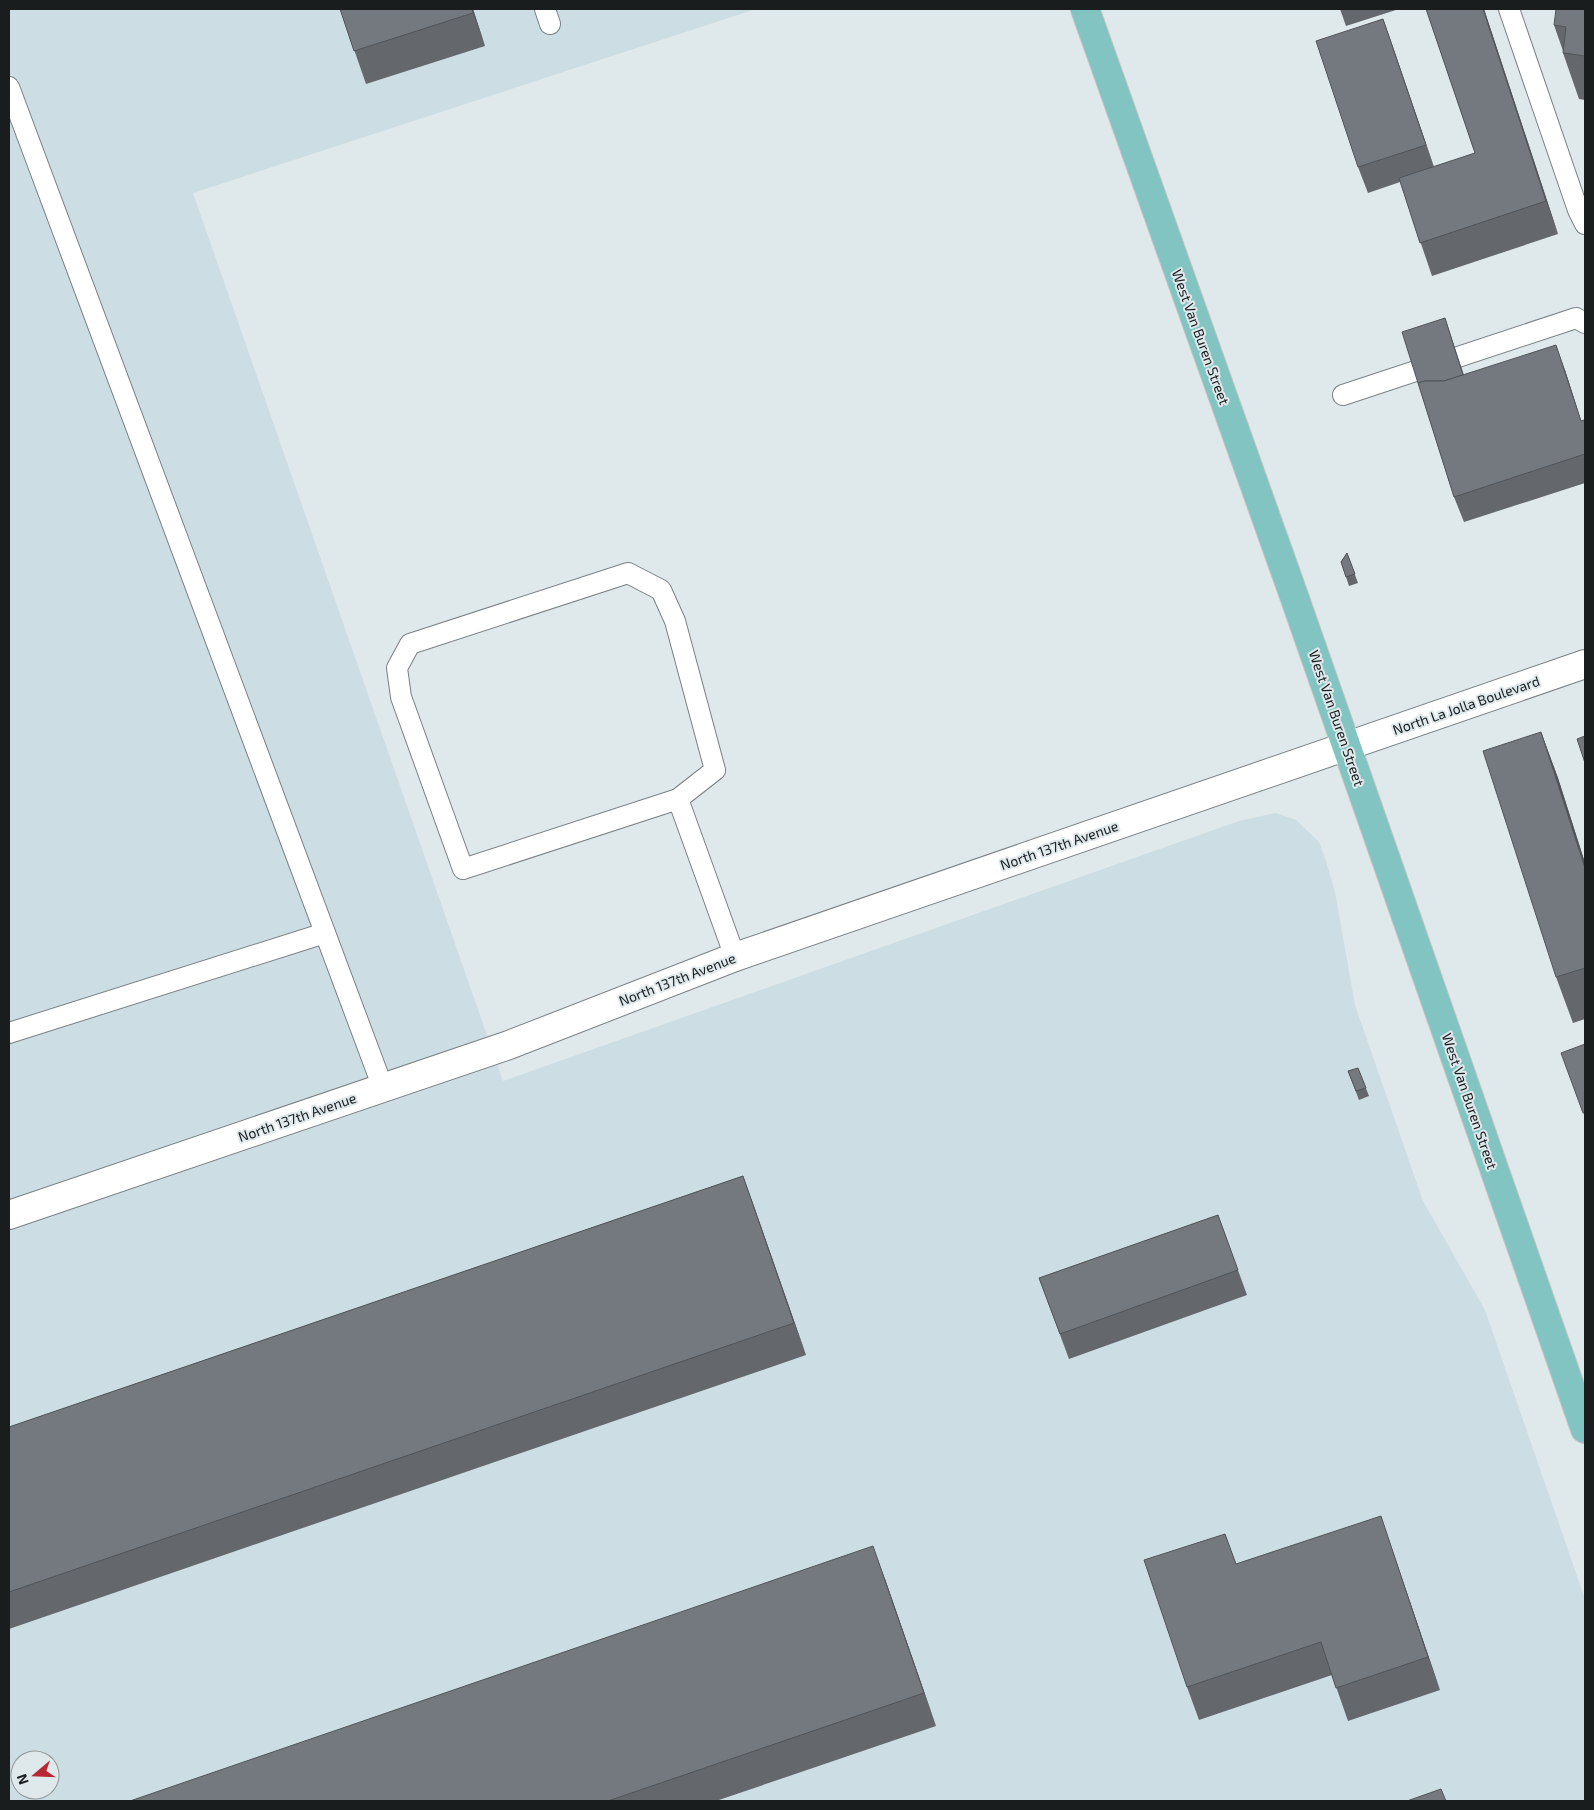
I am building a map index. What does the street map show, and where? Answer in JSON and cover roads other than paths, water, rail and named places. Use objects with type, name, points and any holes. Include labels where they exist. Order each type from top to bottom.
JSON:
[{"type":"main road","name":"West Van Buren Street","points":[[1085,9],[1347,746],[1585,1429]]},
{"type":"street","name":"North La Jolla Boulevard","points":[[1347,746],[1585,664]]},
{"type":"street","name":"North 137th Avenue","points":[[9,1215],[509,1045],[734,957],[1347,746]]},
{"type":"lane","points":[[1509,9],[1578,210],[1585,224]]},
{"type":"lane","points":[[9,87],[383,1088]]},
{"type":"lane","points":[[1343,395],[1576,318],[1585,323]]},
{"type":"lane","points":[[628,573],[661,590],[675,621],[715,770],[678,799],[463,869],[401,697],[397,668],[410,644],[628,573]]},
{"type":"lane","points":[[678,799],[734,957]]},
{"type":"lane","points":[[9,1033],[325,932]]}]
